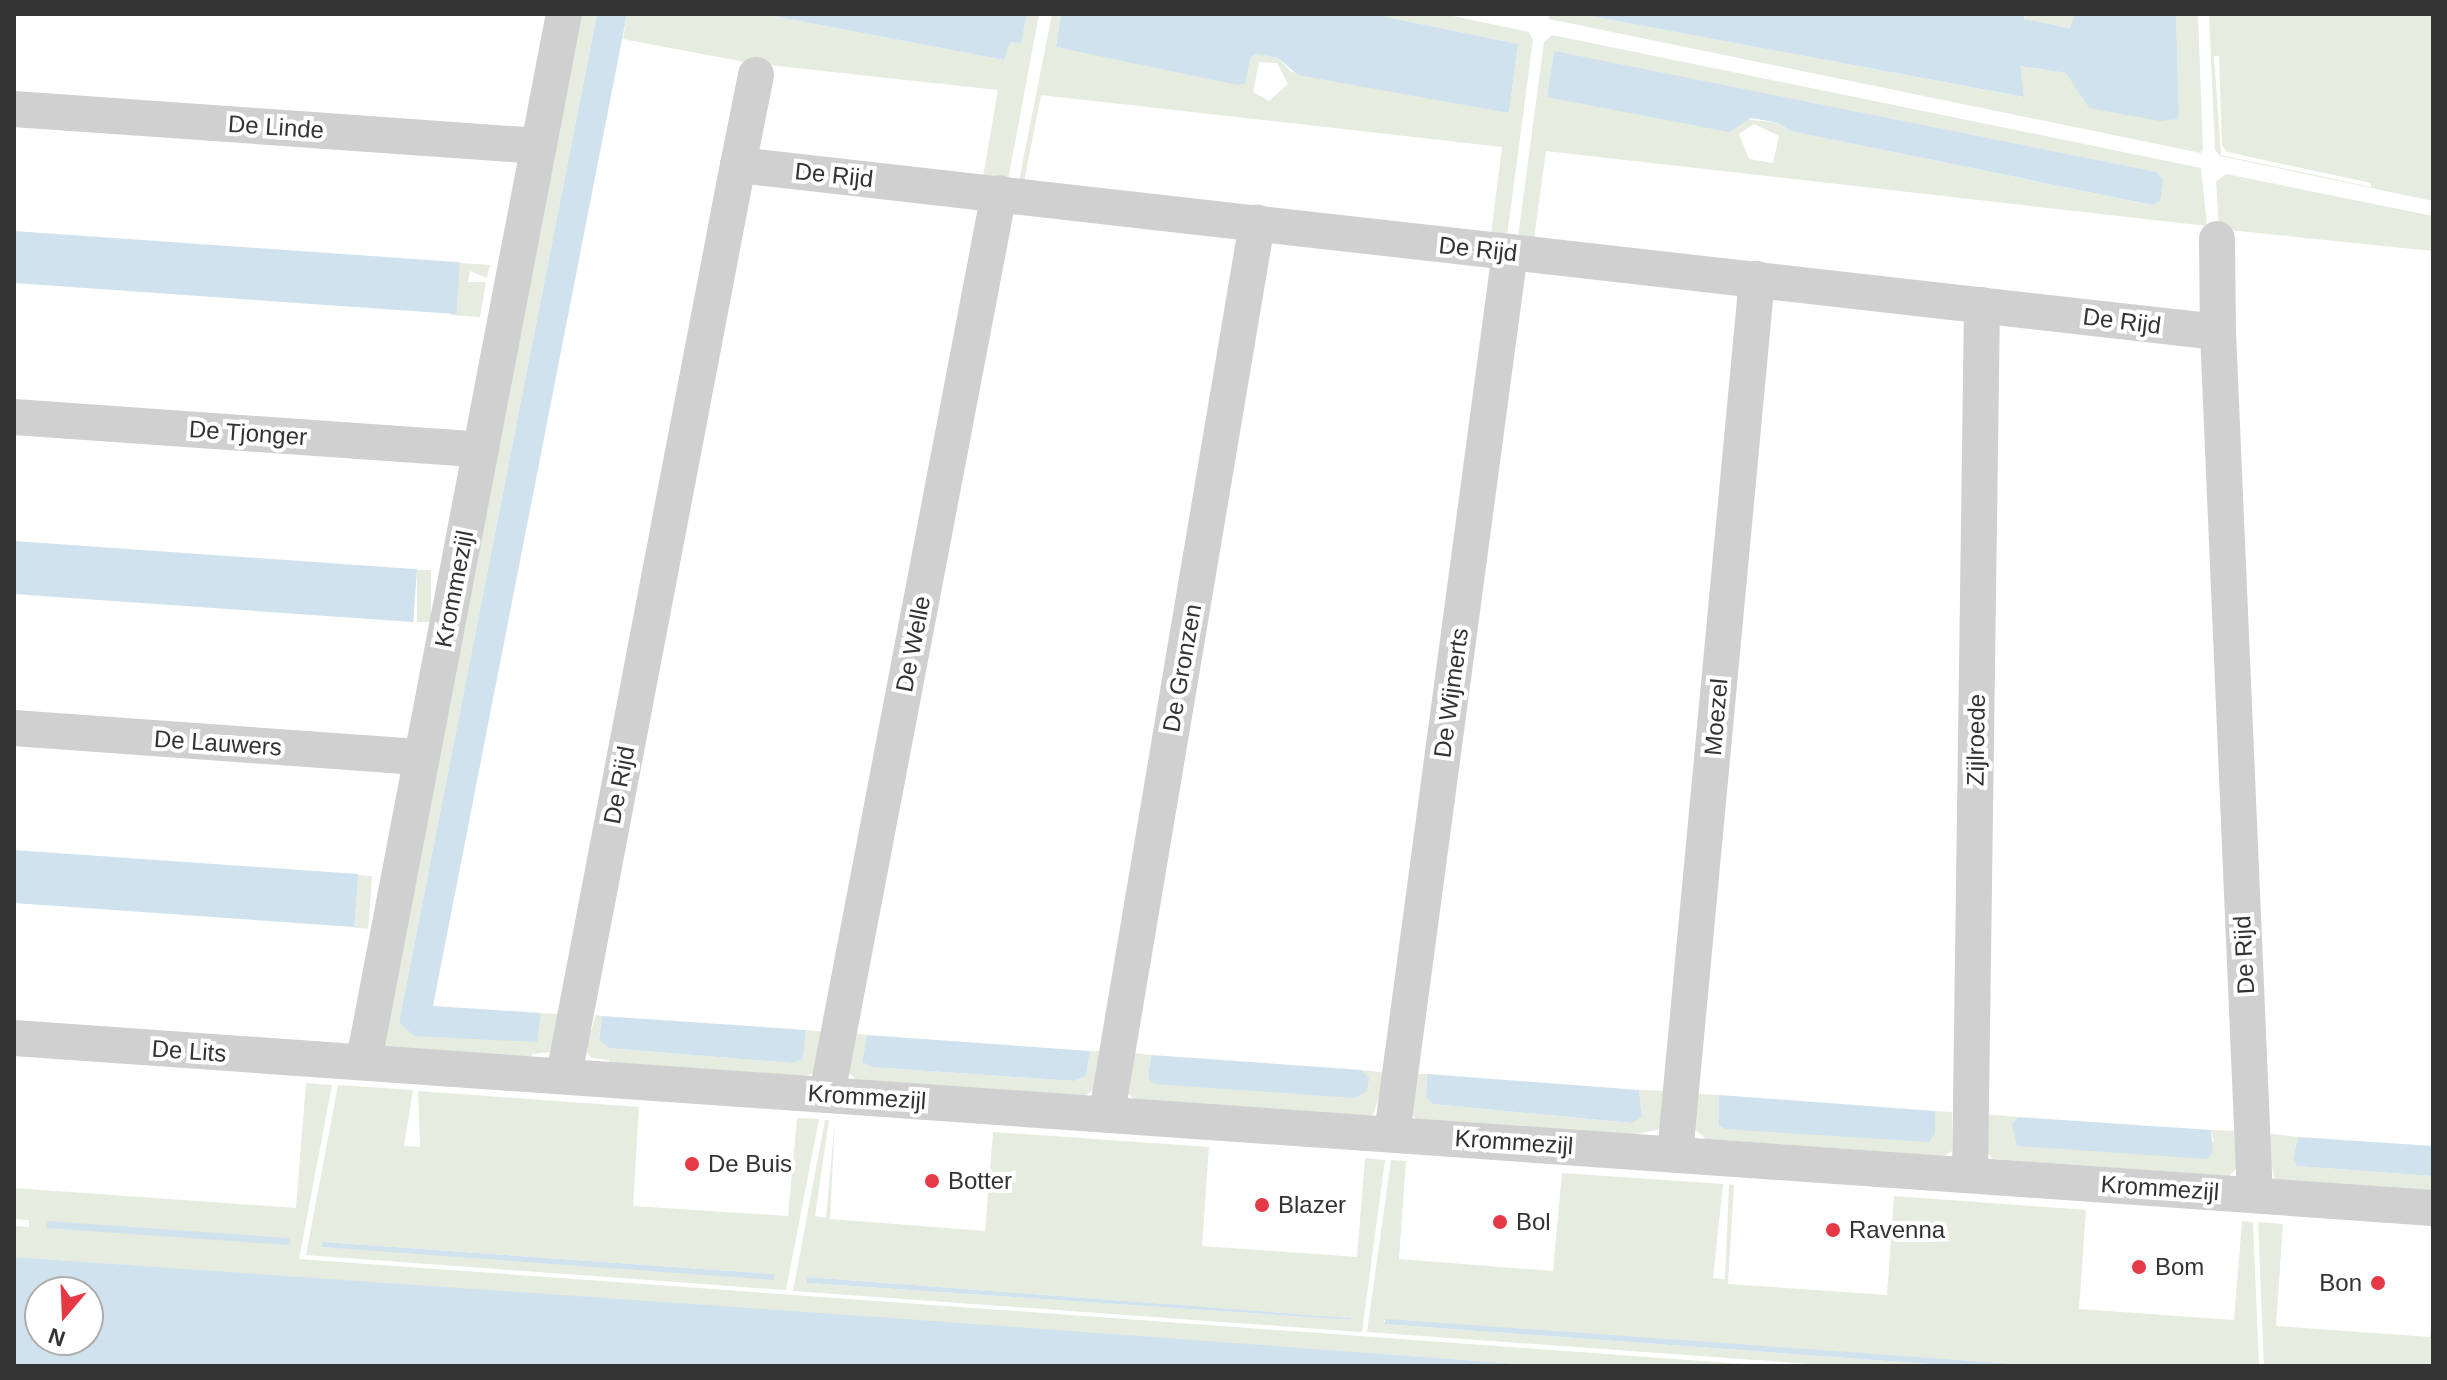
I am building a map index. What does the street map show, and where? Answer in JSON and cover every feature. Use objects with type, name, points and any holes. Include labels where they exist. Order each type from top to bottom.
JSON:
[{"type":"street","name":"Krommezijl","points":[[564,14],[364,1060],[2433,1208]]},
{"type":"street","name":"De Rijd","points":[[564,1075],[756,75]]},
{"type":"street","name":"De Linde","points":[[14,109],[539,146]]},
{"type":"street","name":"De Rijd","points":[[738,165],[2218,332]]},
{"type":"street","name":"De Welle","points":[[827,1094],[999,193]]},
{"type":"street","name":"De Gronzen","points":[[1107,1113],[1257,223]]},
{"type":"street","name":"De Rijd","points":[[2217,239],[2218,332],[2255,1195]]},
{"type":"street","name":"De Wijmerts","points":[[1392,1134],[1510,252]]},
{"type":"street","name":"Moezel","points":[[1675,1154],[1757,279]]},
{"type":"street","name":"Zijlroede","points":[[1970,1175],[1982,305]]},
{"type":"street","name":"De Tjonger","points":[[14,417],[481,450]]},
{"type":"street","name":"De Lauwers","points":[[14,728],[422,757]]},
{"type":"street","name":"De Lits","points":[[14,1038],[364,1060]]},
{"type":"shaded area","points":[[575,14],[597,14],[399,1022],[536,1042],[541,1013],[561,1014],[550,1052],[532,1054],[531,1061],[391,1050],[384,1045]]},
{"type":"shaded area","points":[[627,14],[763,14],[1004,60],[1010,42],[1021,44],[1027,14],[1039,14],[1008,180],[983,177],[998,90],[750,63],[623,39]]},
{"type":"shaded area","points":[[1052,14],[1061,14],[1056,47],[1245,83],[1251,57],[1257,54],[1278,58],[1291,72],[1509,113],[1518,44],[1372,14],[1443,14],[1529,32],[1533,40],[1507,236],[1491,235],[1502,147],[1041,95],[1024,182],[1019,181]],"holes":[[[1259,62],[1277,63],[1288,84],[1269,101],[1253,92]]]},
{"type":"shaded area","points":[[1548,14],[1580,14],[2023,97],[2019,66],[2067,73],[2089,108],[2179,113],[2176,14],[2198,14],[2203,149],[2201,153],[1549,19]]},
{"type":"shaded area","points":[[2025,14],[2075,14],[2071,28],[2024,19]]},
{"type":"shaded area","points":[[2209,14],[2433,14],[2433,201],[2220,156],[2215,150]],"holes":[[[2214,56],[2219,56],[2222,145],[2227,152],[2371,183],[2371,187],[2221,155]]]},
{"type":"shaded area","points":[[1552,35],[2201,168],[2207,226],[1546,151],[1534,239],[1518,237],[1544,42]],"holes":[[[1554,52],[2157,172],[2163,180],[2151,205],[1792,131],[1779,123],[1547,97]],[[1754,124],[1779,136],[1773,163],[1749,159],[1739,134]]]},
{"type":"shaded area","points":[[2226,174],[2433,216],[2433,251],[2219,229],[2216,182]]},
{"type":"shaded area","points":[[460,263],[490,265],[487,278],[470,271],[468,282],[486,282],[480,317],[450,315]]},
{"type":"shaded area","points":[[417,570],[431,570],[431,622],[417,622]]},
{"type":"shaded area","points":[[358,875],[372,876],[368,929],[354,928]]},
{"type":"shaded area","points":[[596,1015],[602,1016],[599,1040],[608,1048],[793,1063],[803,1059],[806,1030],[824,1032],[814,1073],[804,1076],[609,1067],[609,1060],[592,1058],[585,1050]]},
{"type":"shaded area","points":[[852,1033],[867,1035],[862,1062],[871,1067],[1074,1081],[1086,1076],[1090,1051],[1103,1051],[1095,1089],[1084,1096],[857,1080],[848,1072]]},
{"type":"shaded area","points":[[1134,1053],[1151,1055],[1148,1078],[1369,1078],[1362,1070],[1388,1073],[1372,1117],[1134,1099],[1127,1093]]},
{"type":"shaded area","points":[[1414,1074],[1427,1074],[1426,1096],[1433,1104],[1631,1123],[1642,1116],[1639,1090],[1665,1091],[1660,1129],[1637,1134],[1636,1140],[1416,1119],[1411,1114]]},
{"type":"shaded area","points":[[306,1083],[332,1085],[299,1259],[1771,1366],[1547,1366],[14,1257],[14,1226],[29,1227],[29,1220],[14,1219],[14,1188],[296,1208]]},
{"type":"shaded area","points":[[338,1085],[413,1090],[404,1146],[420,1147],[418,1091],[639,1107],[633,1206],[788,1216],[797,1118],[819,1119],[786,1290],[306,1255]],"holes":[[[323,1242],[775,1276],[322,1247]]]},
{"type":"shaded area","points":[[1697,1094],[1719,1095],[1719,1126],[1725,1129],[1935,1133],[1935,1111],[1952,1112],[1952,1151],[1944,1156],[1706,1139],[1693,1128]]},
{"type":"shaded area","points":[[1985,1114],[2018,1117],[2012,1124],[2214,1141],[2211,1130],[2239,1131],[2236,1169],[2229,1176],[1993,1159],[1986,1152]]},
{"type":"shaded area","points":[[825,1120],[829,1120],[815,1216],[826,1218],[835,1120],[830,1219],[985,1231],[993,1132],[1209,1147],[1202,1246],[1357,1257],[1365,1158],[1385,1160],[1362,1332],[793,1291]],"holes":[[[807,1277],[1352,1320],[807,1283]]]},
{"type":"shaded area","points":[[2264,1133],[2298,1137],[2293,1157],[2297,1166],[2433,1176],[2433,1198],[2275,1180]]},
{"type":"shaded area","points":[[1391,1160],[1406,1161],[1399,1259],[1553,1271],[1562,1173],[1723,1184],[1713,1278],[1725,1279],[1729,1184],[1734,1185],[1728,1284],[1887,1295],[1894,1196],[2086,1210],[2079,1309],[2234,1320],[2242,1221],[2253,1222],[2259,1366],[2046,1366],[1384,1320],[1384,1324],[1956,1366],[1838,1366],[1367,1332]]},
{"type":"shaded area","points":[[2258,1222],[2283,1224],[2276,1326],[2430,1337],[2433,1307],[2433,1366],[2264,1366]]},
{"type":"water","points":[[597,14],[627,14],[433,1006],[541,1013],[537,1042],[414,1036],[399,1022]]},
{"type":"water","points":[[763,14],[1027,14],[1021,44],[1010,42],[1004,60]]},
{"type":"water","points":[[1061,14],[1372,14],[1518,44],[1509,113],[1298,75],[1278,58],[1257,54],[1251,57],[1245,83],[1238,85],[1056,47]]},
{"type":"water","points":[[1580,14],[2024,14],[2024,19],[2070,28],[2075,14],[2176,14],[2179,113],[2177,119],[2160,121],[2089,108],[2066,73],[2020,66],[2024,97]]},
{"type":"water","points":[[1554,51],[2157,172],[2163,180],[2160,201],[2152,205],[1791,131],[1779,123],[1751,118],[1729,132],[1547,97]]},
{"type":"water","points":[[14,231],[460,262],[456,314],[14,283]]},
{"type":"water","points":[[14,541],[417,569],[413,622],[14,594]]},
{"type":"water","points":[[14,850],[358,874],[354,927],[14,903]]},
{"type":"water","points":[[602,1016],[806,1030],[803,1059],[793,1063],[608,1048],[599,1040]]},
{"type":"water","points":[[867,1035],[1090,1051],[1086,1076],[1074,1081],[871,1067],[862,1062]]},
{"type":"water","points":[[1151,1055],[1362,1070],[1369,1078],[1367,1091],[1355,1098],[1154,1084],[1148,1078]]},
{"type":"water","points":[[1427,1074],[1639,1090],[1642,1117],[1632,1123],[1433,1104],[1426,1097]]},
{"type":"water","points":[[1719,1095],[1935,1111],[1935,1133],[1929,1142],[1725,1129],[1719,1126]]},
{"type":"water","points":[[2018,1117],[2211,1130],[2213,1153],[2207,1159],[2017,1146],[2012,1124]]},
{"type":"water","points":[[2298,1137],[2433,1146],[2433,1176],[2297,1166],[2293,1158]]},
{"type":"water","points":[[47,1221],[288,1238],[291,1241],[288,1245],[46,1228]]},
{"type":"water","points":[[323,1242],[775,1275],[773,1280],[321,1247]]},
{"type":"water","points":[[14,1257],[892,1318],[1547,1366],[14,1366]]},
{"type":"water","points":[[807,1277],[1350,1318],[1352,1320],[807,1283]]},
{"type":"water","points":[[1386,1319],[2046,1366],[1956,1366],[1384,1324]]},
{"type":"place","name":"De Buis","points":[[692,1164]]},
{"type":"place","name":"Botter","points":[[932,1181]]},
{"type":"place","name":"Blazer","points":[[1262,1205]]},
{"type":"place","name":"Bol","points":[[1500,1222]]},
{"type":"place","name":"Ravenna","points":[[1833,1230]]},
{"type":"place","name":"Bom","points":[[2139,1267]]},
{"type":"place","name":"Bon","points":[[2378,1283]]}]
